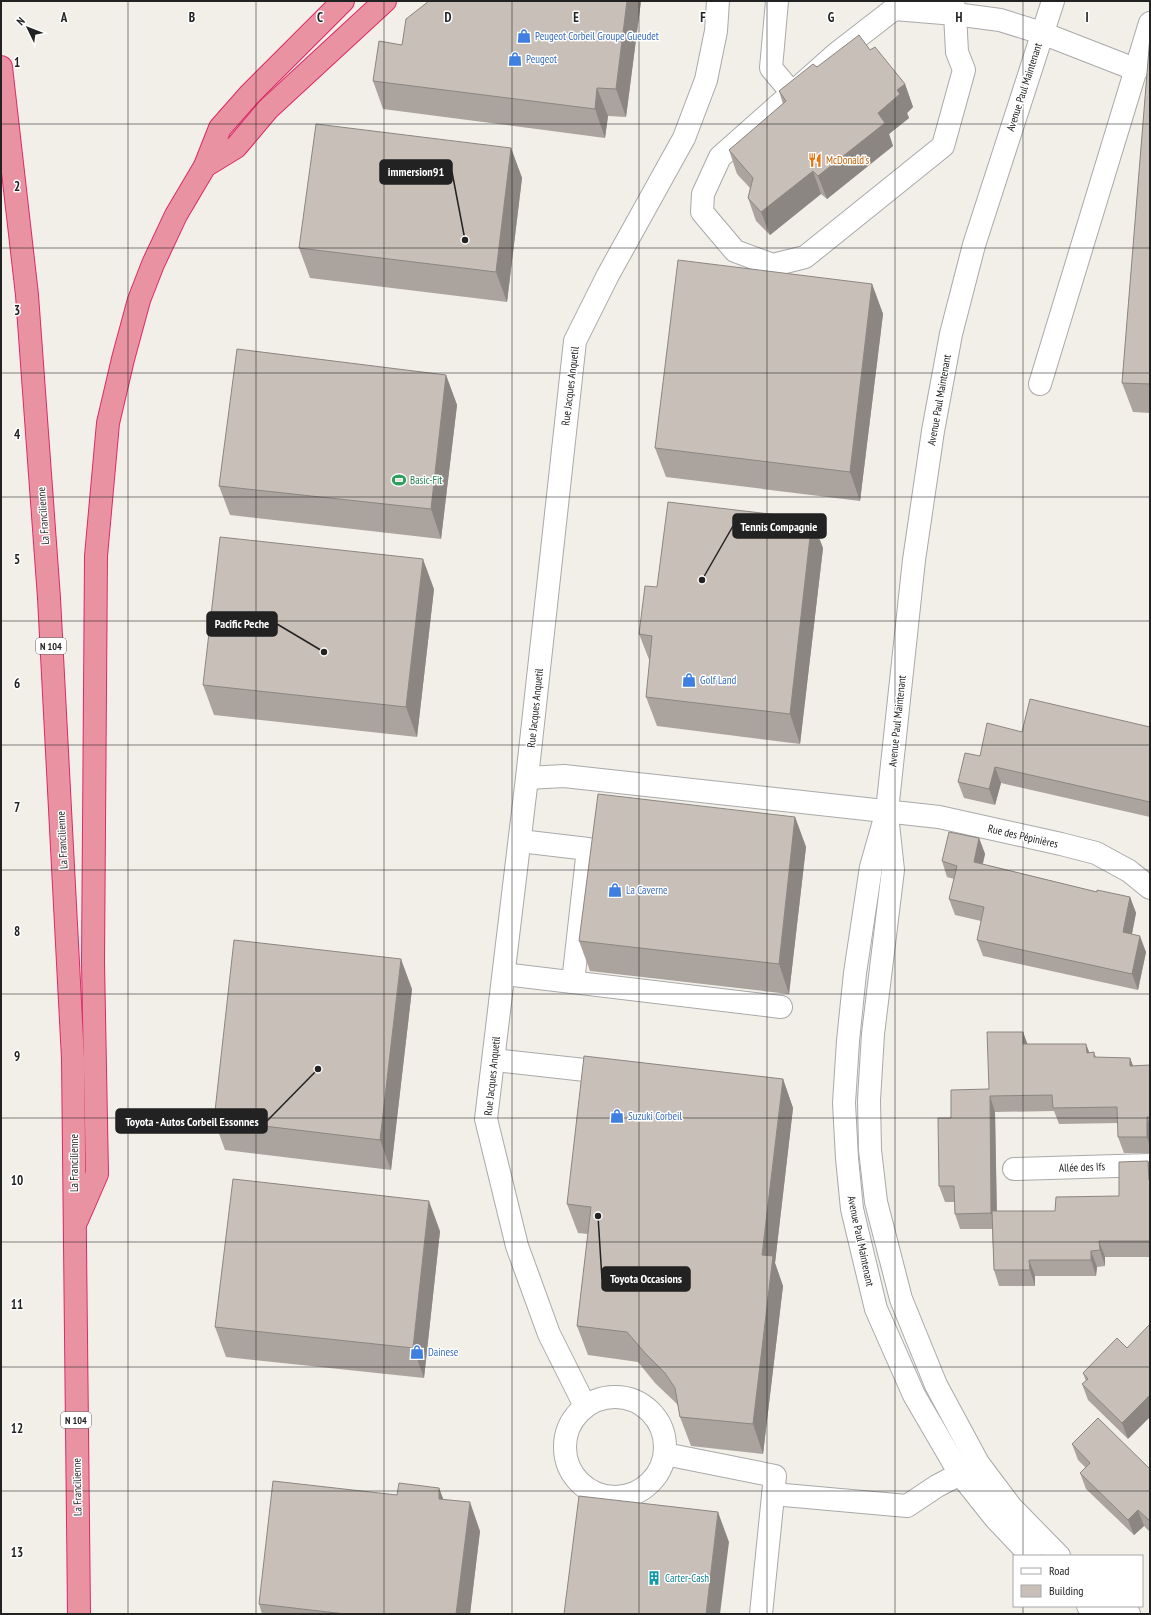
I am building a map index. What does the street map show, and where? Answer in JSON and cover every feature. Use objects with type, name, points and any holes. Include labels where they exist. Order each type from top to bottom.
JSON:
[{"type":"highway","points":[[74,1227],[97,1174],[93,962],[96,556],[108,423],[135,315],[153,264],[176,215],[205,166],[220,128],[250,94],[343,1]]},
{"type":"highway","points":[[205,166],[236,147],[268,109],[385,1]]},
{"type":"highway","name":"La Francilienne","points":[[1,67],[27,296],[48,590],[73,1059],[78,1614]]},
{"type":"street","name":"Rue Jacques Anquetil","points":[[585,1406],[549,1334],[517,1246],[486,1119],[520,841],[575,341],[608,275],[684,138],[706,80],[716,31],[718,1]]},
{"type":"street","points":[[777,1],[771,68],[792,93]]},
{"type":"street","name":"Avenue Paul Maintenant","points":[[1030,1555],[995,1518],[960,1474],[914,1395],[876,1309],[852,1209],[844,1103],[848,1041],[855,973],[871,867],[887,811],[914,560],[933,431],[951,334],[974,245],[1053,1]]},
{"type":"street","points":[[954,7],[957,52],[964,70],[943,146],[805,257],[773,265],[735,250],[702,212],[703,194],[720,157],[836,54],[894,9],[954,7],[1042,33],[1137,70]]},
{"type":"street","points":[[1040,384],[1137,70],[1150,23]]},
{"type":"street","points":[[527,778],[564,776],[887,811]]},
{"type":"street","name":"Avenue Paul Maintenant","points":[[887,811],[893,870],[873,1034],[869,1100],[870,1150],[876,1202],[901,1298],[936,1385],[978,1463],[1011,1507],[1058,1555]]},
{"type":"street","name":"Rue des Pépinières","points":[[887,811],[939,816],[1096,853],[1130,871],[1150,888]]},
{"type":"street","points":[[520,841],[588,849],[573,982]]},
{"type":"street","points":[[504,974],[781,1007]]},
{"type":"street","points":[[494,1060],[634,1075]]},
{"type":"street","name":"Allée des Ifs","points":[[1014,1169],[1150,1166]]},
{"type":"street","points":[[622,1397],[640,1403],[656,1416],[664,1434],[665,1454],[659,1472],[646,1487],[628,1496],[608,1497],[590,1490],[575,1477],[567,1462],[564,1446],[568,1429],[574,1417],[585,1406],[602,1398],[622,1397]]},
{"type":"street","points":[[665,1454],[775,1476],[761,1614]]},
{"type":"street","points":[[773,1494],[907,1506],[937,1486],[960,1474]]},
{"type":"street","points":[[1089,1607],[1099,1614]]},
{"type":"street","points":[[1119,1607],[1129,1614]]},
{"type":"building","name":"Peugeot","points":[[429,1],[627,1],[616,89],[597,88],[595,109],[373,81],[379,41],[402,45],[406,19]]},
{"type":"building","name":"McDonald's","points":[[859,35],[870,50],[875,47],[905,84],[897,90],[900,94],[878,113],[885,123],[818,176],[813,171],[761,212],[748,198],[753,178],[729,150],[786,101],[779,91],[813,64],[817,67]]},
{"type":"building","points":[[1150,36],[1150,384],[1122,383]]},
{"type":"building","points":[[316,124],[511,148],[496,272],[299,248]]},
{"type":"building","points":[[678,260],[872,284],[850,472],[655,448]]},
{"type":"building","points":[[237,349],[446,375],[431,509],[219,486]]},
{"type":"building","points":[[668,502],[812,519],[790,714],[646,697],[652,636],[639,634],[645,586],[657,587]]},
{"type":"building","points":[[220,537],[423,559],[406,707],[203,685]]},
{"type":"building","points":[[1030,699],[1150,727],[1150,802],[995,767],[989,789],[958,782],[965,753],[980,756],[987,723],[1022,732]]},
{"type":"building","points":[[598,794],[795,817],[779,964],[579,941]]},
{"type":"building","points":[[949,832],[979,838],[974,862],[1097,892],[1097,890],[1130,897],[1123,932],[1140,936],[1132,974],[977,940],[984,907],[949,899],[957,866],[942,861]]},
{"type":"building","points":[[234,940],[401,959],[380,1140],[214,1120]]},
{"type":"building","points":[[987,1032],[1023,1032],[1023,1044],[1086,1044],[1087,1053],[1094,1052],[1094,1057],[1130,1058],[1130,1066],[1150,1065],[1150,1117],[1147,1117],[1147,1137],[1118,1137],[1117,1107],[1053,1108],[1052,1095],[990,1096],[991,1213],[955,1214],[954,1186],[939,1186],[938,1118],[951,1118],[951,1090],[989,1089]]},
{"type":"building","points":[[584,1056],[783,1079],[762,1255],[773,1256],[753,1424],[680,1417],[675,1388],[665,1373],[627,1332],[577,1326],[591,1207],[567,1204]]},
{"type":"building","points":[[1148,1161],[1150,1180],[1150,1241],[1099,1241],[1100,1250],[1091,1251],[1091,1260],[1029,1260],[1030,1270],[994,1270],[992,1211],[1055,1211],[1056,1197],[1119,1196],[1119,1162]]},
{"type":"building","points":[[233,1179],[429,1201],[413,1348],[215,1327]]},
{"type":"building","points":[[1150,1324],[1150,1395],[1122,1423],[1082,1384],[1088,1379],[1083,1373],[1117,1338],[1127,1348]]},
{"type":"building","points":[[1098,1418],[1150,1469],[1150,1521],[1138,1510],[1128,1520],[1080,1473],[1090,1463],[1072,1444]]},
{"type":"building","points":[[273,1481],[397,1495],[399,1483],[439,1488],[439,1499],[470,1502],[456,1614],[345,1614],[259,1604]]},
{"type":"building","name":"Carter-Cash","points":[[579,1496],[718,1512],[706,1614],[564,1614]]},
{"type":"place","name":"Peugeot Corbeil Groupe Gueudet","points":[[524,36]]},
{"type":"place","name":"Peugeot","points":[[515,59]]},
{"type":"place","name":"McDonald's","points":[[815,160]]},
{"type":"place","name":"immersion91","points":[[465,240]]},
{"type":"place","name":"Basic-Fit","points":[[399,480]]},
{"type":"place","name":"Tennis Compagnie","points":[[702,580]]},
{"type":"place","name":"Pacific Peche","points":[[324,652]]},
{"type":"place","name":"Golf Land","points":[[689,680]]},
{"type":"place","name":"La Caverne","points":[[615,890]]},
{"type":"place","name":"Toyota - Autos Corbeil Essonnes","points":[[318,1069]]},
{"type":"place","name":"Suzuki Corbeil","points":[[617,1116]]},
{"type":"place","name":"Toyota Occasions","points":[[598,1216]]},
{"type":"place","name":"Dainese","points":[[417,1352]]},
{"type":"place","name":"Carter-Cash","points":[[654,1578]]}]
